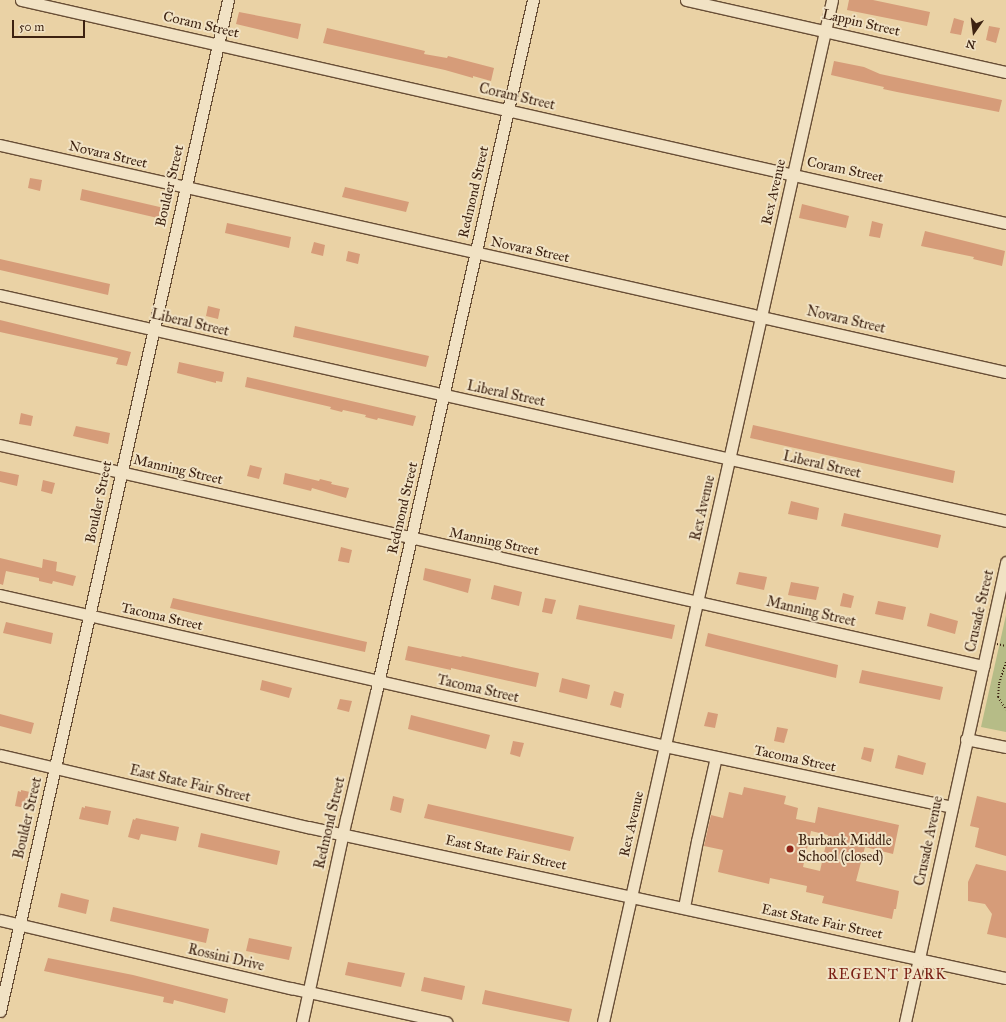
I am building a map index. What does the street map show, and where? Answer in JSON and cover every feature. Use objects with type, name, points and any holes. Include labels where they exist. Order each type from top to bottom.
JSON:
[{"type":"street","name":"Coram Street","points":[[21,0],[773,169],[793,175],[1006,223]]},
{"type":"street","name":"Boulder Street","points":[[0,1010],[228,0]]},
{"type":"street","name":"Redmond Street","points":[[302,1022],[343,833],[379,682],[532,0]]},
{"type":"street","name":"Lappin Street","points":[[686,0],[1006,72]]},
{"type":"street","name":"Rex Avenue","points":[[603,1022],[630,895],[665,746],[832,0]]},
{"type":"street","name":"Novara Street","points":[[0,145],[185,188],[749,313],[761,317],[1006,372]]},
{"type":"street","name":"Liberal Street","points":[[0,295],[443,396],[1006,521]]},
{"type":"street","name":"Manning Street","points":[[0,445],[411,539],[983,666]]},
{"type":"street","name":"Crusade Street","points":[[983,666],[1006,562]]},
{"type":"street","name":"Tacoma Street","points":[[0,595],[665,746],[951,807]]},
{"type":"street","name":"Crusade Avenue","points":[[905,1022],[983,666]]},
{"type":"street","points":[[966,738],[1006,747]]},
{"type":"street","name":"East State Fair Street","points":[[0,755],[308,827],[343,833],[630,895],[1006,978]]},
{"type":"street","points":[[684,907],[697,840],[716,757]]},
{"type":"street","name":"Rossini Drive","points":[[0,920],[308,992],[446,1022]]},
{"type":"path","points":[[1006,662],[999,684],[998,697],[1006,710]]},
{"type":"green space","points":[[1006,615],[1006,732],[981,727]]},
{"type":"building","points":[[849,0],[873,0],[930,12],[927,26],[847,10]]},
{"type":"building","points":[[239,12],[301,24],[298,39],[236,24]]},
{"type":"building","points":[[954,18],[964,21],[961,35],[950,33]]},
{"type":"building","points":[[989,26],[1000,28],[996,43],[986,40]]},
{"type":"building","points":[[327,28],[425,51],[424,54],[447,58],[448,56],[494,68],[491,81],[323,43]]},
{"type":"building","points":[[834,61],[864,67],[880,74],[1002,100],[999,112],[883,89],[884,87],[831,75]]},
{"type":"building","points":[[30,178],[42,180],[40,191],[28,188]]},
{"type":"building","points":[[345,187],[409,202],[406,212],[342,197]]},
{"type":"building","points":[[82,189],[164,208],[162,219],[80,200]]},
{"type":"building","points":[[802,204],[849,216],[846,228],[799,218]]},
{"type":"building","points":[[872,221],[883,224],[880,238],[869,236]]},
{"type":"building","points":[[227,223],[291,237],[289,248],[225,233]]},
{"type":"building","points":[[925,231],[1005,251],[1002,266],[973,259],[974,257],[921,246]]},
{"type":"building","points":[[314,242],[325,245],[323,256],[311,253]]},
{"type":"building","points":[[348,251],[360,254],[358,264],[346,261]]},
{"type":"building","points":[[0,259],[110,284],[108,295],[0,270]]},
{"type":"building","points":[[208,306],[220,309],[218,319],[206,316]]},
{"type":"building","points":[[0,320],[131,352],[127,366],[116,364],[118,358],[0,332]]},
{"type":"building","points":[[295,326],[429,356],[426,367],[293,337]]},
{"type":"building","points":[[179,362],[224,372],[222,382],[216,381],[216,383],[177,373]]},
{"type":"building","points":[[247,377],[416,416],[413,426],[378,418],[377,420],[365,417],[366,415],[343,410],[342,412],[330,409],[331,407],[245,387]]},
{"type":"building","points":[[21,413],[33,416],[31,426],[19,424]]},
{"type":"building","points":[[753,425],[955,471],[953,483],[750,438]]},
{"type":"building","points":[[76,426],[110,433],[108,444],[73,436]]},
{"type":"building","points":[[250,465],[262,468],[259,479],[247,476]]},
{"type":"building","points":[[0,471],[19,475],[17,486],[0,482]]},
{"type":"building","points":[[285,473],[319,481],[320,479],[332,482],[331,484],[349,488],[346,498],[312,488],[311,491],[283,484]]},
{"type":"building","points":[[43,480],[55,483],[52,494],[41,491]]},
{"type":"building","points":[[791,501],[819,508],[817,520],[788,514]]},
{"type":"building","points":[[844,513],[941,535],[938,548],[841,526]]},
{"type":"building","points":[[341,547],[352,550],[349,563],[338,561]]},
{"type":"building","points":[[0,558],[42,568],[43,559],[57,562],[56,571],[76,576],[73,586],[53,581],[52,584],[39,581],[39,578],[6,571],[3,585],[0,584]]},
{"type":"building","points":[[425,568],[471,579],[468,593],[423,580]]},
{"type":"building","points":[[739,572],[767,577],[764,590],[736,584]]},
{"type":"building","points":[[791,582],[819,587],[816,600],[788,595]]},
{"type":"building","points":[[494,585],[522,592],[519,606],[491,599]]},
{"type":"building","points":[[843,593],[854,596],[851,608],[840,606]]},
{"type":"building","points":[[173,598],[367,642],[365,652],[170,608]]},
{"type":"building","points":[[545,598],[556,600],[552,614],[542,612]]},
{"type":"building","points":[[878,601],[906,607],[903,620],[875,614]]},
{"type":"building","points":[[579,605],[675,625],[672,639],[576,619]]},
{"type":"building","points":[[930,613],[958,621],[955,634],[927,626]]},
{"type":"building","points":[[6,622],[53,633],[51,644],[3,633]]},
{"type":"building","points":[[708,633],[838,665],[836,678],[705,646]]},
{"type":"building","points":[[408,646],[539,673],[536,687],[451,668],[451,670],[405,660]]},
{"type":"building","points":[[862,670],[943,687],[940,700],[859,683]]},
{"type":"building","points":[[562,678],[590,685],[587,699],[559,692]]},
{"type":"building","points":[[262,680],[292,688],[289,698],[260,690]]},
{"type":"building","points":[[614,691],[624,694],[621,708],[610,705]]},
{"type":"building","points":[[340,699],[352,701],[349,712],[337,709]]},
{"type":"building","points":[[708,712],[718,714],[715,728],[704,726]]},
{"type":"building","points":[[0,714],[34,723],[31,734],[0,726]]},
{"type":"building","points":[[411,715],[490,735],[486,749],[408,729]]},
{"type":"building","points":[[777,727],[788,729],[784,743],[774,741]]},
{"type":"building","points":[[513,741],[524,743],[520,757],[510,754]]},
{"type":"building","points":[[864,747],[874,749],[871,762],[861,759]]},
{"type":"building","points":[[898,755],[926,763],[923,775],[895,768]]},
{"type":"building","points":[[744,787],[786,796],[784,804],[798,808],[796,819],[815,823],[818,807],[899,825],[893,854],[865,847],[856,881],[899,891],[896,909],[894,909],[892,919],[822,903],[824,896],[806,892],[807,886],[770,878],[769,884],[718,872],[723,850],[704,846],[711,815],[723,818],[729,792],[742,795]],"holes":[[[811,831],[828,835],[820,871],[803,867]]]},
{"type":"building","points":[[21,790],[30,792],[26,808],[15,806],[18,791],[21,792]]},
{"type":"building","points":[[393,796],[404,799],[401,813],[390,810]]},
{"type":"building","points":[[977,796],[1006,803],[1006,856],[975,847],[979,828],[970,826]]},
{"type":"building","points":[[428,804],[574,837],[570,851],[424,818]]},
{"type":"building","points":[[85,806],[111,811],[108,825],[79,819],[82,807],[85,808]]},
{"type":"building","points":[[136,818],[179,827],[176,841],[141,834],[139,840],[128,837],[133,819],[135,820]]},
{"type":"building","points":[[201,833],[280,851],[277,865],[198,847]]},
{"type":"building","points":[[976,864],[1006,871],[1006,938],[987,934],[992,914],[985,904],[968,901],[968,882]]},
{"type":"building","points":[[61,893],[89,900],[86,914],[58,907]]},
{"type":"building","points":[[113,907],[209,929],[206,943],[110,921]]},
{"type":"building","points":[[249,938],[292,947],[289,960],[246,951]]},
{"type":"building","points":[[48,958],[133,975],[228,999],[225,1013],[174,1000],[173,1004],[163,1002],[164,997],[44,971]]},
{"type":"building","points":[[348,962],[405,973],[401,987],[345,975]]},
{"type":"building","points":[[424,977],[465,986],[462,1000],[421,991]]},
{"type":"building","points":[[485,990],[572,1009],[569,1022],[482,1004]]},
{"type":"place","name":"Burbank Middle School (closed)","points":[[790,849]]},
{"type":"district","name":"REGENT PARK","points":[[887,975]]}]
